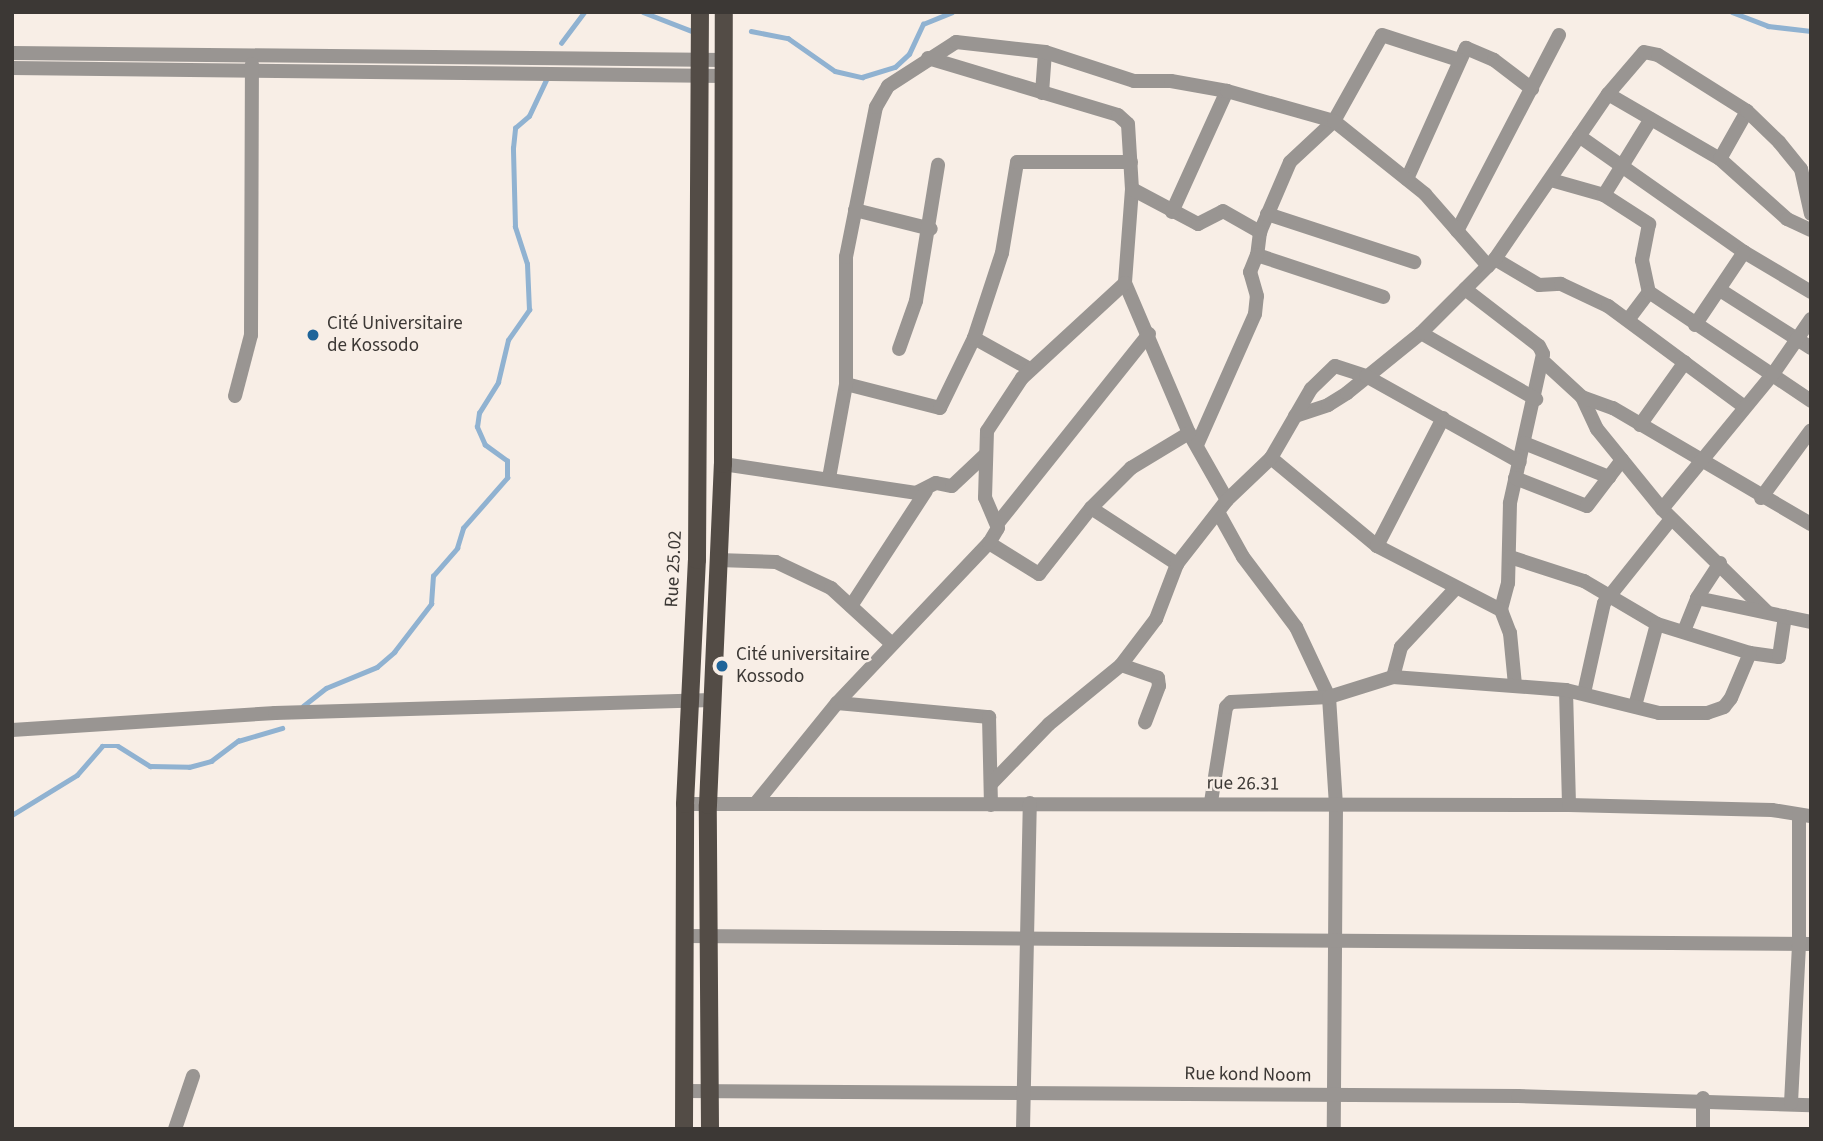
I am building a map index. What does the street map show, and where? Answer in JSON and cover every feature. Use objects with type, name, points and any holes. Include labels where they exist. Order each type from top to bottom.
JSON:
[{"type":"main road","name":"Rue 25.02","points":[[684,1129],[685,804],[697,560],[700,12]]},
{"type":"main road","points":[[710,1129],[709,805],[723,464],[724,12]]},
{"type":"street","points":[[1457,231],[1559,35]]},
{"type":"street","points":[[989,543],[1038,574],[1091,508],[1141,461],[1193,439],[1255,314],[1257,296],[1250,272],[1257,255],[1260,232],[1290,162],[1334,121],[1382,36],[1459,60]]},
{"type":"street","points":[[829,478],[846,384],[849,315],[843,294],[863,156],[881,94],[928,58],[962,41],[1045,52],[1134,81],[1171,81],[1227,91],[1334,121],[1407,179],[1491,263],[1539,285],[1561,284],[1628,320],[1743,407]]},
{"type":"street","points":[[1407,179],[1467,47],[1494,60],[1532,89]]},
{"type":"street","points":[[1042,93],[1045,52]]},
{"type":"street","points":[[1295,416],[1335,402],[1422,333],[1491,263],[1638,55],[1651,52],[1747,111],[1801,169],[1811,214]]},
{"type":"street","points":[[12,53],[252,63],[723,68]]},
{"type":"street","points":[[928,58],[1125,121],[1132,189],[1125,283],[1249,566],[1296,627],[1329,697],[1336,805],[1334,1129]]},
{"type":"street","points":[[12,68],[252,63]]},
{"type":"street","points":[[235,396],[251,335],[252,63]]},
{"type":"street","points":[[1172,212],[1227,91]]},
{"type":"street","points":[[1608,94],[1720,159],[1787,219],[1811,230]]},
{"type":"street","points":[[1720,159],[1747,111]]},
{"type":"street","points":[[1604,195],[1651,119]]},
{"type":"street","points":[[1579,136],[1744,252],[1811,292]]},
{"type":"street","points":[[846,384],[940,408],[974,338],[1002,253],[1017,162],[1131,162]]},
{"type":"street","points":[[899,349],[916,301],[931,229],[938,165]]},
{"type":"street","points":[[1551,180],[1604,195],[1649,224],[1642,260],[1649,292],[1811,401]]},
{"type":"street","points":[[1132,189],[1199,225],[1223,211],[1260,232]]},
{"type":"street","points":[[855,210],[931,229]]},
{"type":"street","points":[[1267,214],[1415,262]]},
{"type":"street","points":[[1695,325],[1744,252]]},
{"type":"street","points":[[1257,255],[1383,297]]},
{"type":"street","points":[[998,523],[985,498],[987,431],[1030,369],[1125,283]]},
{"type":"street","points":[[1465,289],[1539,346],[1545,363],[1582,397],[1597,429],[1667,514],[1766,611]]},
{"type":"street","points":[[1720,290],[1811,348]]},
{"type":"street","points":[[1628,320],[1649,292]]},
{"type":"street","points":[[1584,693],[1599,617],[1610,594],[1700,462],[1773,374],[1811,320]]},
{"type":"street","points":[[1422,333],[1536,399]]},
{"type":"street","points":[[756,803],[837,703],[989,543],[998,523],[1149,334]]},
{"type":"street","points":[[974,338],[1030,369]]},
{"type":"street","points":[[1640,425],[1685,362]]},
{"type":"street","points":[[1516,685],[1510,633],[1501,610],[1510,557],[1515,478],[1545,363]]},
{"type":"street","points":[[991,784],[1024,747],[1121,665],[1156,619],[1177,564],[1222,506],[1271,457],[1315,381],[1335,366],[1366,376],[1520,462]]},
{"type":"street","points":[[1582,397],[1613,408],[1761,498],[1811,524]]},
{"type":"street","points":[[1377,545],[1443,418]]},
{"type":"street","points":[[1761,498],[1811,430]]},
{"type":"street","points":[[1524,443],[1609,477]]},
{"type":"street","points":[[850,606],[926,491],[936,483],[953,486],[985,456]]},
{"type":"street","points":[[1271,457],[1377,545],[1456,589],[1501,610]]},
{"type":"street","points":[[1515,478],[1587,506],[1622,460]]},
{"type":"street","points":[[723,464],[926,491]]},
{"type":"street","points":[[1091,508],[1177,564]]},
{"type":"street","points":[[1510,557],[1610,594],[1657,624],[1750,653],[1779,657],[1785,616]]},
{"type":"street","points":[[719,560],[776,562],[831,588],[892,644]]},
{"type":"street","points":[[1684,631],[1697,598],[1720,563]]},
{"type":"street","points":[[1392,677],[1398,650],[1456,589]]},
{"type":"street","points":[[1697,598],[1811,622]]},
{"type":"street","points":[[1635,706],[1657,624]]},
{"type":"street","points":[[1211,802],[1228,703],[1329,697],[1392,677],[1566,690],[1659,713],[1707,713],[1724,708],[1750,653]]},
{"type":"street","points":[[1121,665],[1158,678],[1159,686],[1145,722]]},
{"type":"street","points":[[1566,690],[1569,805]]},
{"type":"street","points":[[12,730],[275,713],[712,700]]},
{"type":"street","points":[[837,703],[987,716],[991,805]]},
{"type":"street","name":"rue 26.31","points":[[685,804],[991,805],[1211,802],[1569,805],[1772,810],[1805,816]]},
{"type":"street","points":[[1023,1129],[1024,937],[1030,803]]},
{"type":"street","points":[[1791,1103],[1805,944],[1805,816]]},
{"type":"street","points":[[683,936],[1024,937],[1335,944],[1805,944]]},
{"type":"street","points":[[175,1129],[193,1076]]},
{"type":"street","name":"Rue kond Noom","points":[[684,1091],[1703,1098],[1811,1105]]},
{"type":"street","points":[[1703,1098],[1703,1129]]},
{"type":"waterway","points":[[561,43],[584,12]]},
{"type":"waterway","points":[[643,12],[692,31]]},
{"type":"waterway","points":[[751,31],[788,38],[835,71],[862,77],[895,67],[909,54],[923,24],[952,12]]},
{"type":"waterway","points":[[1732,12],[1768,26],[1811,31]]},
{"type":"waterway","points":[[303,706],[326,688],[377,667],[394,652],[431,604],[433,576],[457,548],[463,528],[507,478],[507,461],[485,445],[477,427],[479,413],[498,382],[508,340],[529,310],[527,264],[515,227],[513,148],[515,128],[529,116],[547,78]]},
{"type":"waterway","points":[[12,815],[77,775],[102,746],[118,746],[150,766],[189,767],[211,761],[238,741],[282,728]]},
{"type":"place","name":"Cité Universitaire de Kossodo","points":[[313,335]]},
{"type":"place","name":"Cité universitaire Kossodo","points":[[722,666]]}]
